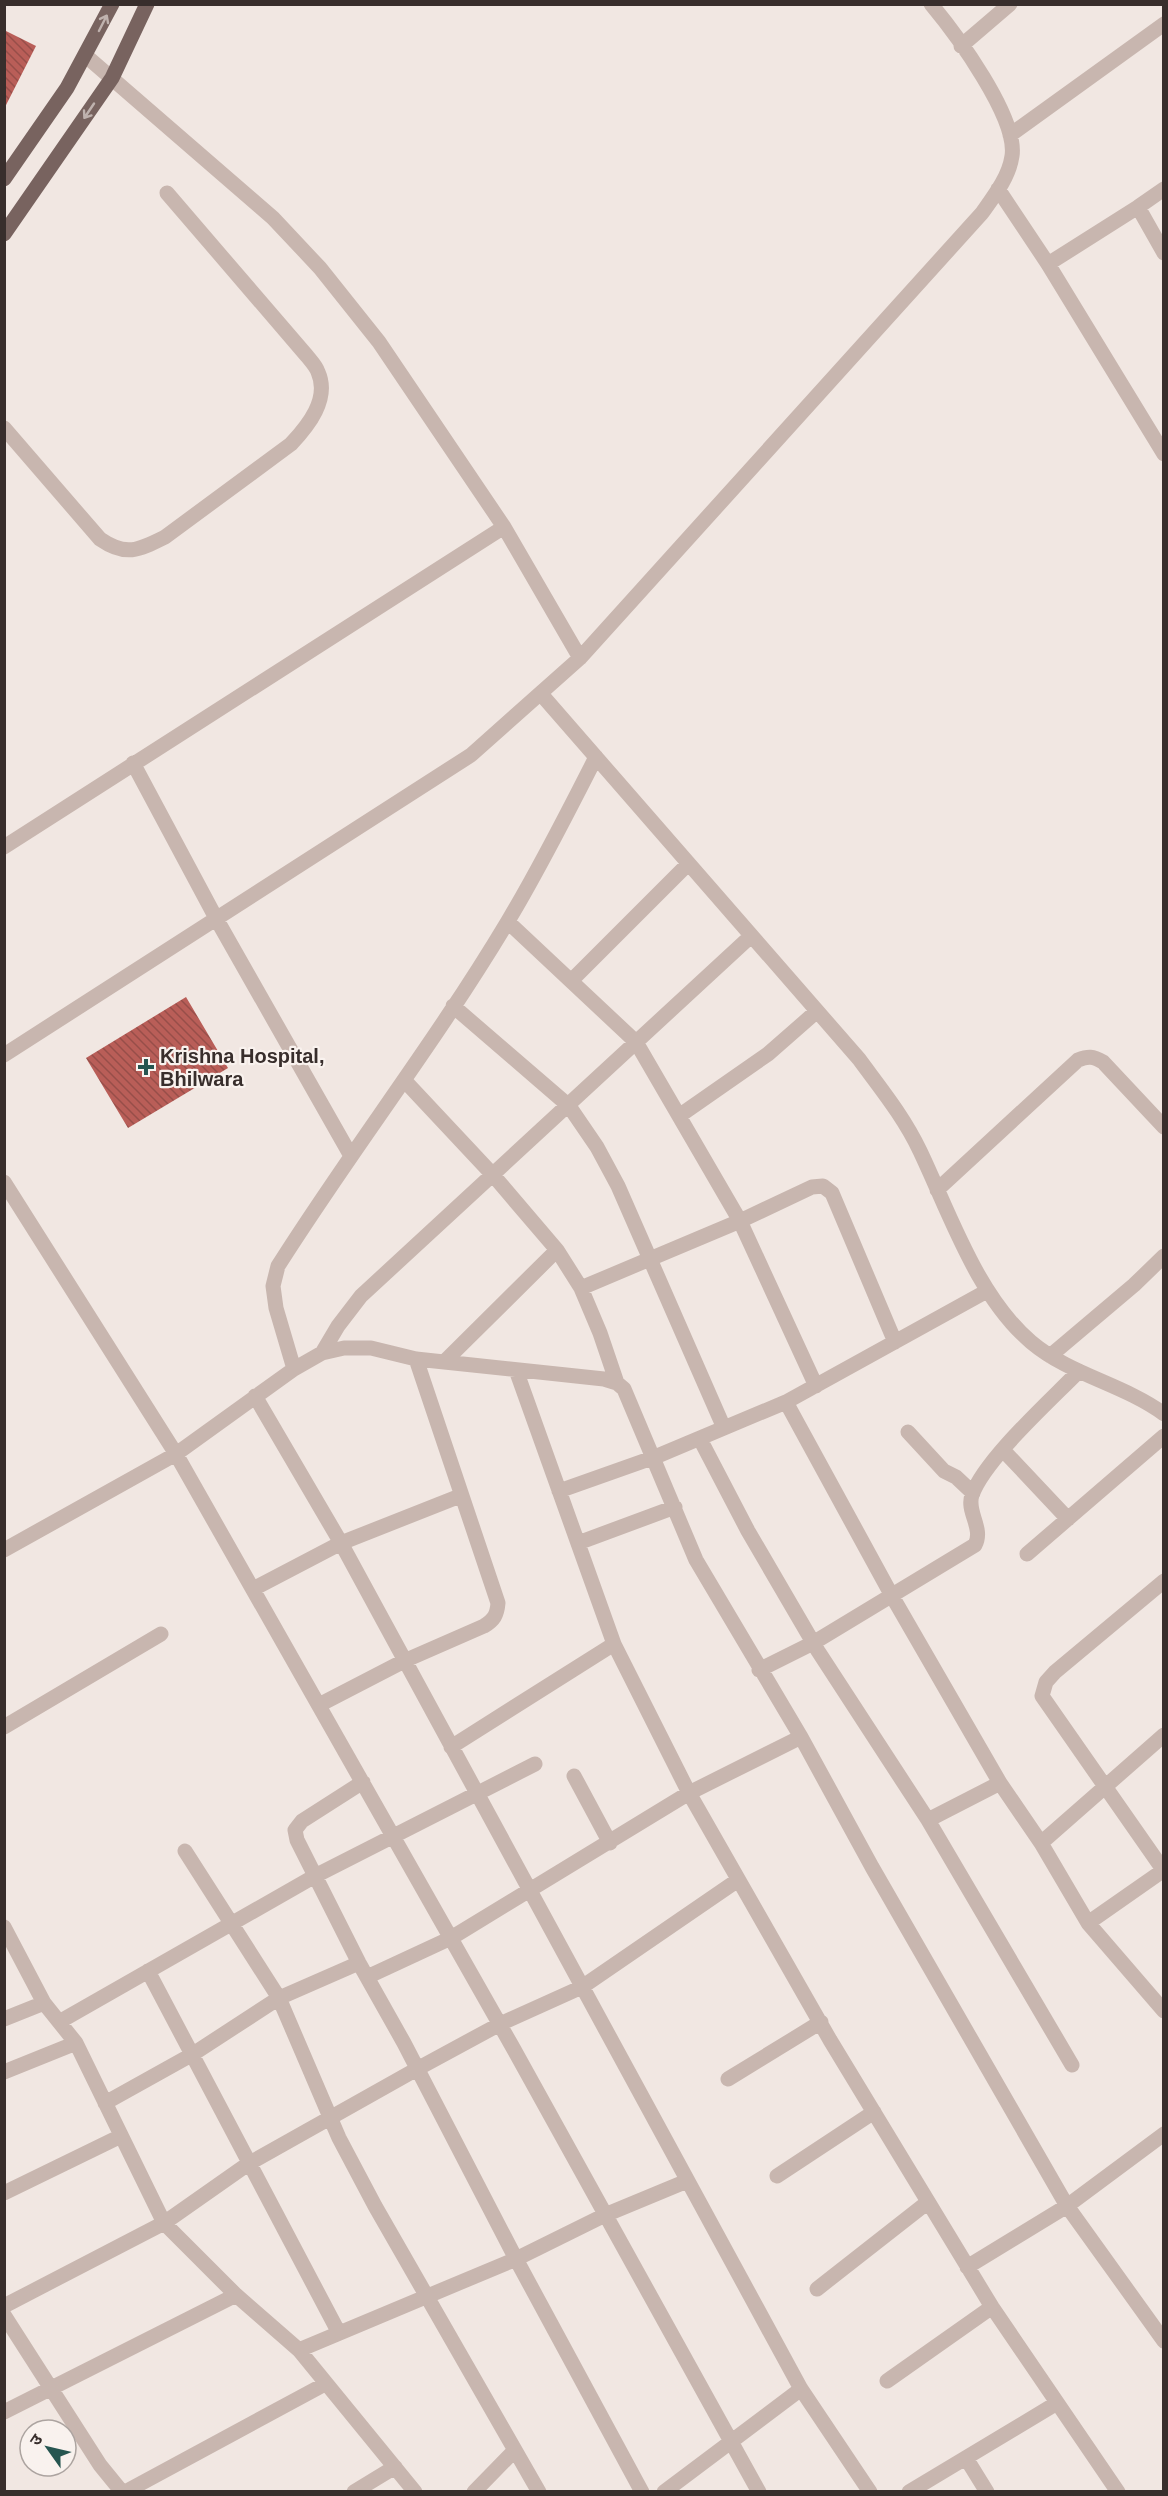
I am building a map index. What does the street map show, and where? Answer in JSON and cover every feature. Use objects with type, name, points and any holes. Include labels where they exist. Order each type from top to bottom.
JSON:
[{"type":"main road","points":[[4,179],[68,88],[112,4]]},
{"type":"main road","points":[[4,234],[112,78],[147,4]]},
{"type":"street","points":[[4,1055],[217,921],[471,755],[580,658],[982,213],[998,189],[1012,154],[1011,135],[986,80],[931,4]]},
{"type":"street","points":[[962,46],[1010,4]]},
{"type":"street","points":[[1011,135],[1164,24]]},
{"type":"street","points":[[86,56],[273,218],[320,268],[379,342],[504,527],[580,658]]},
{"type":"street","points":[[998,189],[1048,264],[1164,454]]},
{"type":"street","points":[[1048,264],[1164,189]]},
{"type":"street","points":[[4,429],[90,530],[109,545],[130,551],[146,547],[165,537],[291,444],[304,430],[317,408],[322,391],[319,372],[167,193]]},
{"type":"street","points":[[1138,207],[1164,253]]},
{"type":"street","points":[[4,847],[504,527]]},
{"type":"street","points":[[541,694],[859,1059],[887,1096],[909,1131],[987,1291],[1013,1324],[1050,1356],[1133,1396],[1164,1414]]},
{"type":"street","points":[[294,1369],[276,1308],[273,1286],[278,1266],[508,922],[544,859],[596,757]]},
{"type":"street","points":[[133,763],[217,921],[351,1156]]},
{"type":"street","points":[[571,981],[688,864]]},
{"type":"street","points":[[508,922],[636,1042],[740,1221],[816,1386]]},
{"type":"street","points":[[322,1353],[338,1326],[361,1296],[751,936]]},
{"type":"street","points":[[453,1006],[568,1106],[602,1156],[724,1428]]},
{"type":"street","points":[[679,1116],[768,1054],[816,1011]]},
{"type":"street","points":[[937,1190],[1078,1060],[1087,1056],[1095,1057],[1103,1062],[1164,1127]]},
{"type":"street","points":[[404,1080],[493,1175],[557,1250],[581,1288],[600,1333],[617,1383],[628,1396],[696,1560],[759,1670],[801,1737],[872,1867],[1067,2206],[1161,2331]]},
{"type":"street","points":[[4,1182],[176,1454],[500,2024],[759,2492]]},
{"type":"street","points":[[581,1288],[818,1186],[832,1193],[896,1342]]},
{"type":"street","points":[[444,1362],[557,1250]]},
{"type":"street","points":[[1050,1356],[1134,1285],[1164,1256]]},
{"type":"street","points":[[559,1491],[655,1457],[786,1402],[987,1291]]},
{"type":"street","points":[[4,1550],[176,1454],[294,1369],[322,1353],[344,1348],[371,1348],[417,1359],[604,1379],[617,1383]]},
{"type":"street","points":[[319,1705],[404,1661],[484,1626],[493,1620],[497,1612],[498,1603],[460,1496],[417,1359]]},
{"type":"street","points":[[516,1370],[614,1644],[688,1793],[967,2267],[1118,2492]]},
{"type":"street","points":[[759,1670],[813,1643],[975,1545],[978,1533],[970,1503],[978,1483],[1003,1450],[1079,1371]]},
{"type":"street","points":[[255,1396],[340,1544],[801,2390],[870,2492]]},
{"type":"street","points":[[786,1402],[892,1596],[1000,1783],[1041,1842],[1088,1923],[1164,2011]]},
{"type":"street","points":[[908,1432],[944,1471],[956,1477],[973,1493]]},
{"type":"street","points":[[1027,1554],[1164,1436]]},
{"type":"street","points":[[700,1439],[748,1531],[813,1643],[928,1820],[1072,2064]]},
{"type":"street","points":[[1003,1450],[1068,1518]]},
{"type":"street","points":[[253,1589],[340,1544],[460,1496]]},
{"type":"street","points":[[578,1544],[675,1507]]},
{"type":"street","points":[[1088,1923],[1163,1870],[1046,1704],[1042,1696],[1042,1689],[1055,1672],[1164,1581]]},
{"type":"street","points":[[4,1727],[161,1634]]},
{"type":"street","points":[[451,1747],[614,1644]]},
{"type":"street","points":[[1041,1842],[1164,1735]]},
{"type":"street","points":[[367,1977],[451,1938],[610,1843],[688,1793],[801,1737]]},
{"type":"street","points":[[59,2022],[315,1876],[535,1764]]},
{"type":"street","points":[[574,1776],[610,1843]]},
{"type":"street","points":[[363,1782],[302,1821],[295,1830],[297,1840],[359,1963],[642,2492]]},
{"type":"street","points":[[928,1820],[1000,1783]]},
{"type":"street","points":[[185,1851],[279,1998],[330,2117],[375,2206],[539,2492]]},
{"type":"street","points":[[4,2306],[164,2223],[249,2164],[330,2117],[500,2024],[582,1987],[738,1880]]},
{"type":"street","points":[[4,1927],[44,2003],[76,2043],[164,2223],[237,2295],[299,2350],[415,2492]]},
{"type":"street","points":[[105,2103],[193,2054],[279,1998],[359,1963]]},
{"type":"street","points":[[148,1971],[339,2333]]},
{"type":"street","points":[[4,2019],[44,2003]]},
{"type":"street","points":[[728,2079],[821,2022]]},
{"type":"street","points":[[4,2073],[76,2043]]},
{"type":"street","points":[[777,2176],[874,2112]]},
{"type":"street","points":[[967,2267],[1067,2206],[1164,2134]]},
{"type":"street","points":[[4,2193],[121,2136]]},
{"type":"street","points":[[299,2350],[516,2259],[605,2215],[687,2181]]},
{"type":"street","points":[[817,2289],[928,2202]]},
{"type":"street","points":[[4,2412],[237,2295]]},
{"type":"street","points":[[887,2381],[992,2307]]},
{"type":"street","points":[[4,2315],[100,2465],[123,2492],[325,2384]]},
{"type":"street","points":[[663,2492],[801,2390]]},
{"type":"street","points":[[909,2492],[1057,2403]]},
{"type":"street","points":[[474,2492],[515,2450]]},
{"type":"street","points":[[966,2458],[987,2492]]},
{"type":"street","points":[[354,2492],[395,2467]]},
{"type":"building","points":[[4,30],[36,46],[4,109]]},
{"type":"building","points":[[186,997],[228,1068],[128,1128],[86,1058]]},
{"type":"place","name":"Krishna Hospital, Bhilwara","points":[[146,1067]]}]
